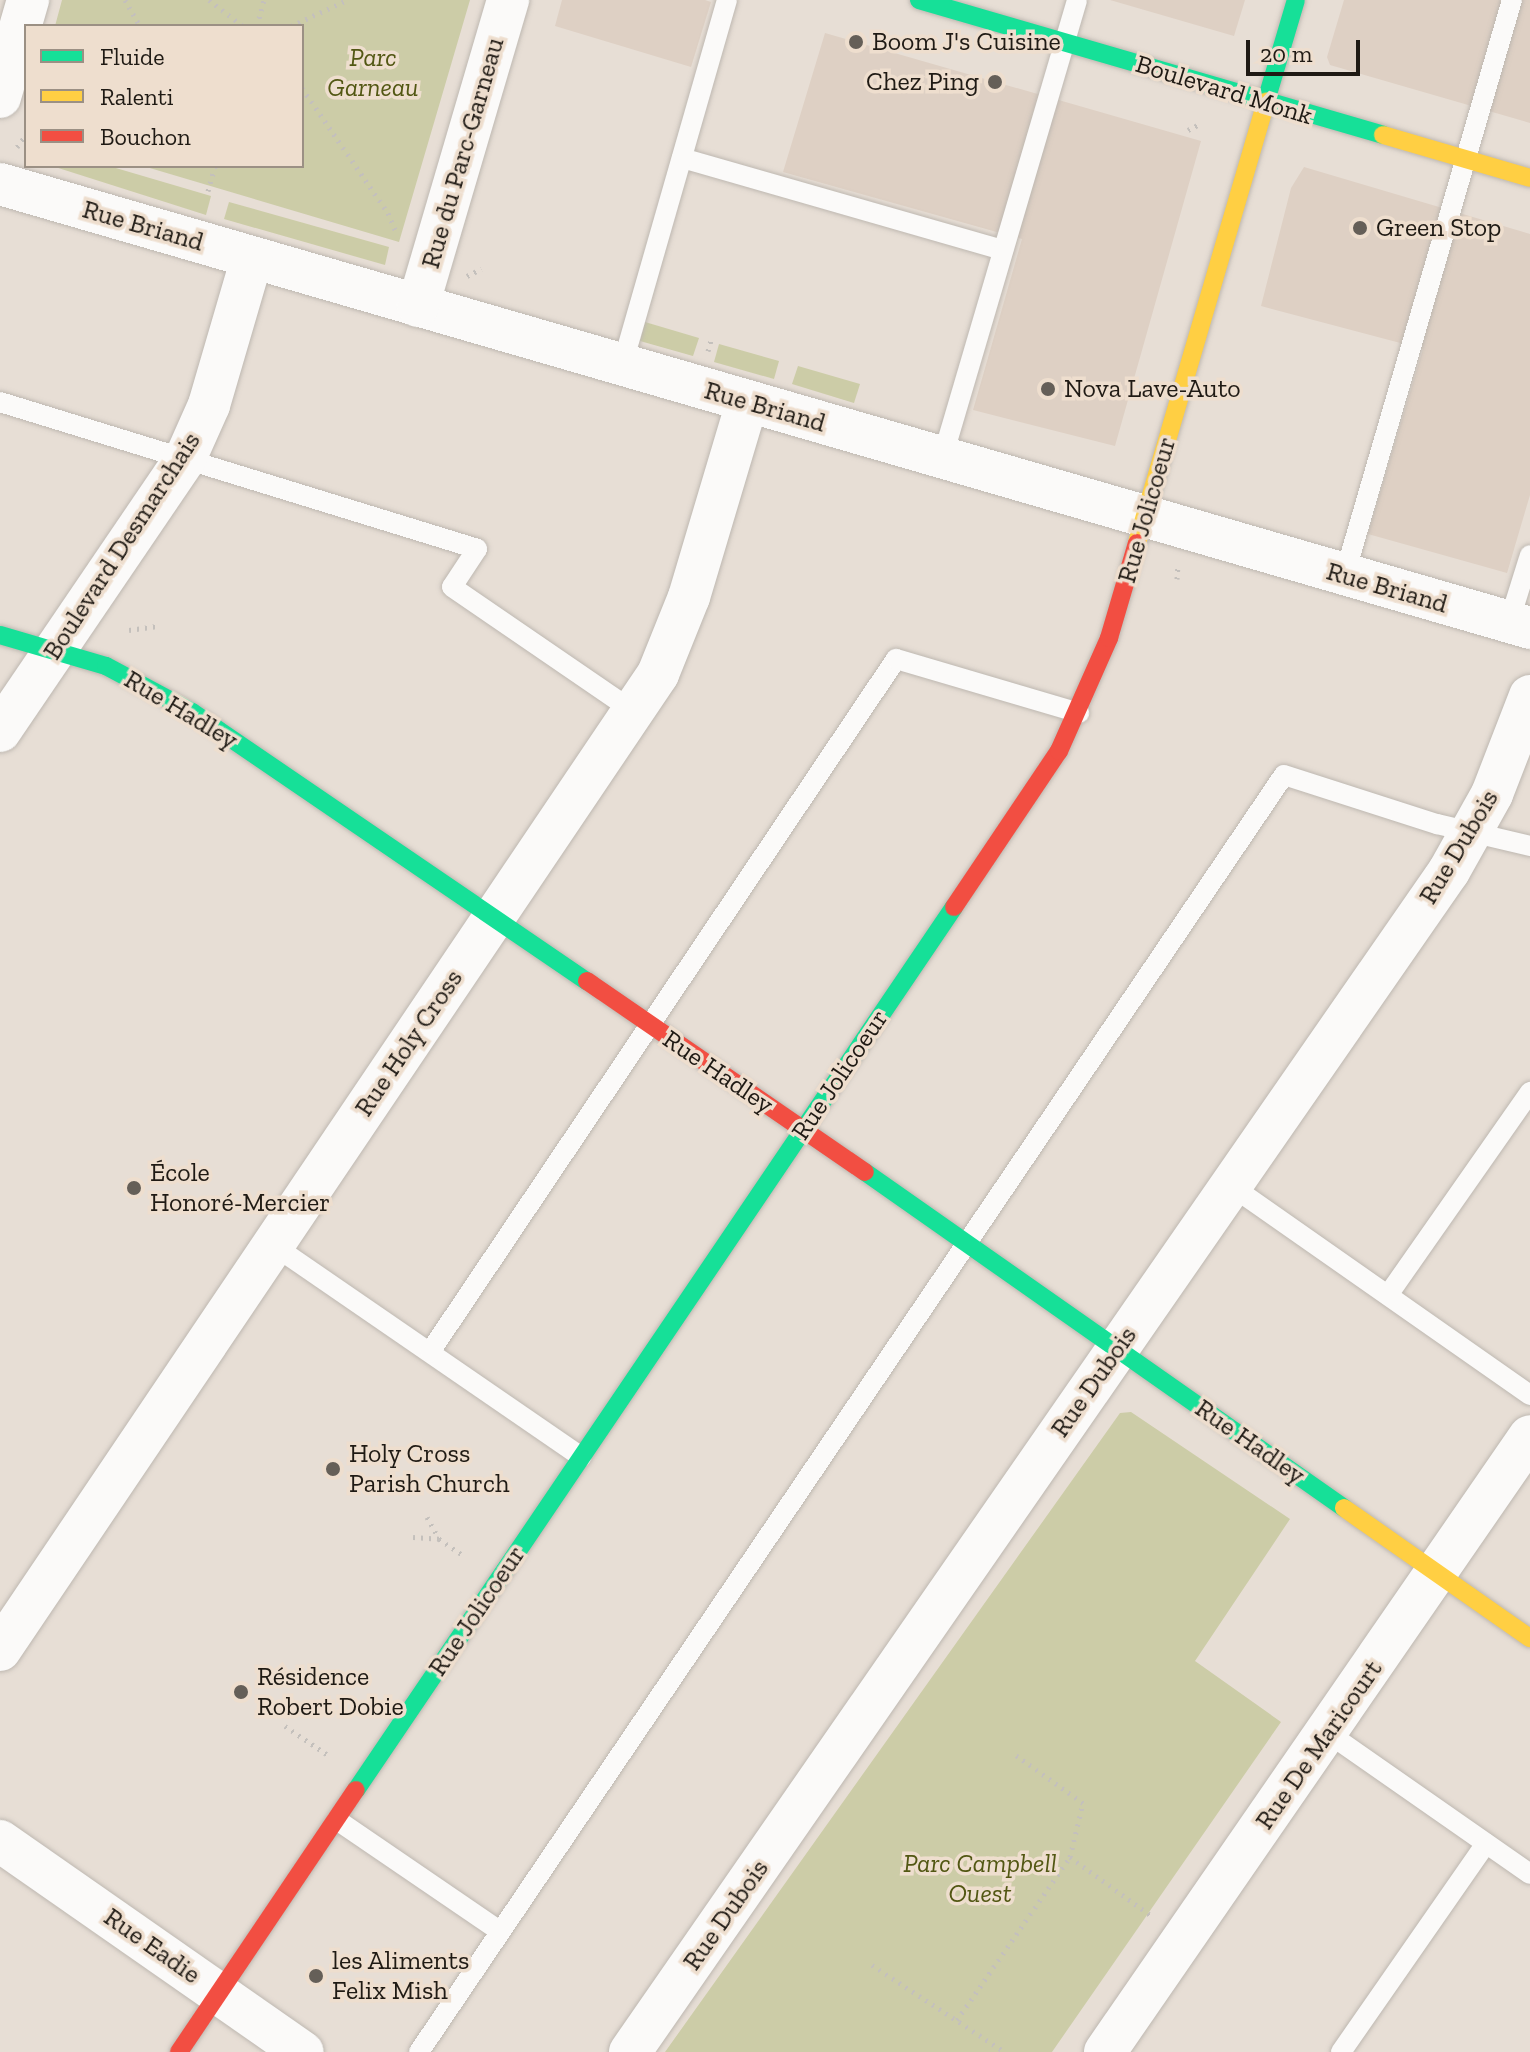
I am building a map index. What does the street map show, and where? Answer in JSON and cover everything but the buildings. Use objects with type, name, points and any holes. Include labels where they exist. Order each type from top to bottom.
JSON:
[{"type":"street","points":[[0,97],[28,0]]},
{"type":"street","name":"Rue du Parc-Garneau","points":[[418,306],[508,0]]},
{"type":"street","name":"Boulevard Monk","points":[[919,0],[1530,178]]},
{"type":"street","name":"Rue Jolicoeur","points":[[179,2052],[1035,789],[1079,713],[1109,638],[1296,0]]},
{"type":"street","name":"Rue Briand","points":[[7,168],[252,258],[1344,577],[1520,625]]},
{"type":"street","name":"Boulevard Desmarchais","points":[[0,731],[185,459],[209,405],[252,258]]},
{"type":"street","name":"Rue Holy Cross","points":[[0,1650],[633,711],[675,638],[747,402]]},
{"type":"street","name":"Rue Hadley","points":[[0,635],[106,666],[192,712],[803,1129],[1530,1638]]},
{"type":"street","name":"Rue Dubois","points":[[630,2052],[1473,832],[1530,696]]},
{"type":"street","name":"Rue De Maricourt","points":[[1105,2052],[1530,1436]]},
{"type":"street","name":"Rue Eadie","points":[[0,1841],[303,2052]]},
{"type":"lane","points":[[622,366],[727,0]]},
{"type":"lane","points":[[942,459],[1077,0]]},
{"type":"lane","points":[[1344,577],[1512,0]]},
{"type":"lane","points":[[682,158],[1003,250]]},
{"type":"lane","points":[[0,402],[477,549],[452,587],[633,711]]},
{"type":"lane","points":[[1520,625],[1530,555]]},
{"type":"lane","points":[[430,1352],[896,659],[1079,713]]},
{"type":"lane","points":[[419,2052],[1284,775],[1530,846]]},
{"type":"lane","points":[[1388,1295],[1530,1092]]},
{"type":"lane","points":[[1230,1185],[1530,1395]]},
{"type":"lane","points":[[273,1245],[581,1457]]},
{"type":"lane","points":[[1328,1733],[1530,1874]]},
{"type":"lane","points":[[337,1820],[500,1931]]},
{"type":"lane","points":[[1341,2052],[1486,1843]]},
{"type":"path","points":[[125,0],[139,24]]},
{"type":"path","points":[[209,0],[240,24]]},
{"type":"path","points":[[258,24],[264,0]]},
{"type":"path","points":[[295,24],[347,0]]},
{"type":"path","points":[[304,91],[388,213],[400,242]]},
{"type":"path","points":[[7,168],[24,138]]},
{"type":"path","points":[[208,191],[214,168]]},
{"type":"path","points":[[1177,579],[1178,564]]},
{"type":"path","points":[[112,632],[156,626]]},
{"type":"path","points":[[427,1517],[439,1539],[463,1555]]},
{"type":"path","points":[[413,1537],[439,1539]]},
{"type":"path","points":[[285,1726],[328,1755]]},
{"type":"path","points":[[957,2020],[1070,1857],[1083,1803],[1013,1753]]},
{"type":"path","points":[[1070,1857],[1153,1917]]},
{"type":"path","points":[[872,1965],[1005,2052]]},
{"type":"shaded area","points":[[562,0],[711,2],[691,67],[555,26]]},
{"type":"shaded area","points":[[1110,0],[1245,0],[1234,36]]},
{"type":"shaded area","points":[[1344,0],[1530,0],[1530,123],[1330,65],[1327,57]]},
{"type":"shaded area","points":[[825,33],[1201,141],[1115,446],[973,410],[1022,239],[783,172]]},
{"type":"shaded area","points":[[1304,167],[1530,234],[1530,495],[1507,573],[1368,534],[1423,349],[1261,306],[1291,188]]},
{"type":"green space","name":"Parc Garneau","points":[[62,0],[470,0],[399,242],[150,168],[304,168],[304,24],[56,24]]},
{"type":"green space","points":[[58,168],[116,168],[211,196],[206,215]]},
{"type":"green space","points":[[229,202],[389,247],[385,265],[224,219]]},
{"type":"green space","points":[[645,322],[699,338],[693,356],[640,341]]},
{"type":"green space","points":[[719,344],[779,361],[774,379],[714,362]]},
{"type":"green space","points":[[798,366],[860,384],[854,403],[792,384]]},
{"type":"green space","name":"Parc Campbell Ouest","points":[[1131,1412],[1290,1519],[1195,1661],[1281,1722],[1052,2052],[665,2052],[1120,1413]]},
{"type":"traffic: fast","points":[[919,0],[1383,135]]},
{"type":"traffic: fast","points":[[1266,101],[1296,0]]},
{"type":"traffic: fast","points":[[0,635],[106,666],[192,712],[587,981]]},
{"type":"traffic: fast","points":[[356,1790],[954,907]]},
{"type":"traffic: fast","points":[[865,1172],[1344,1508]]},
{"type":"traffic: slow","points":[[1137,543],[1266,101]]},
{"type":"traffic: slow","points":[[1383,135],[1530,178]]},
{"type":"traffic: slow","points":[[1344,1508],[1530,1638]]},
{"type":"traffic: jam","points":[[954,907],[1059,751],[1109,638],[1137,543]]},
{"type":"traffic: jam","points":[[587,981],[865,1172]]},
{"type":"traffic: jam","points":[[179,2052],[356,1790]]},
{"type":"place","name":"Boom J's Cuisine","points":[[856,42]]},
{"type":"place","name":"Chez Ping","points":[[995,82]]},
{"type":"place","name":"Green Stop","points":[[1360,228]]},
{"type":"place","name":"Nova Lave-Auto","points":[[1048,389]]},
{"type":"place","name":"École Honoré-Mercier","points":[[134,1188]]},
{"type":"place","name":"Holy Cross Parish Church","points":[[333,1469]]},
{"type":"place","name":"Résidence Robert Dobie","points":[[241,1692]]},
{"type":"place","name":"les Aliments Felix Mish","points":[[316,1976]]}]
